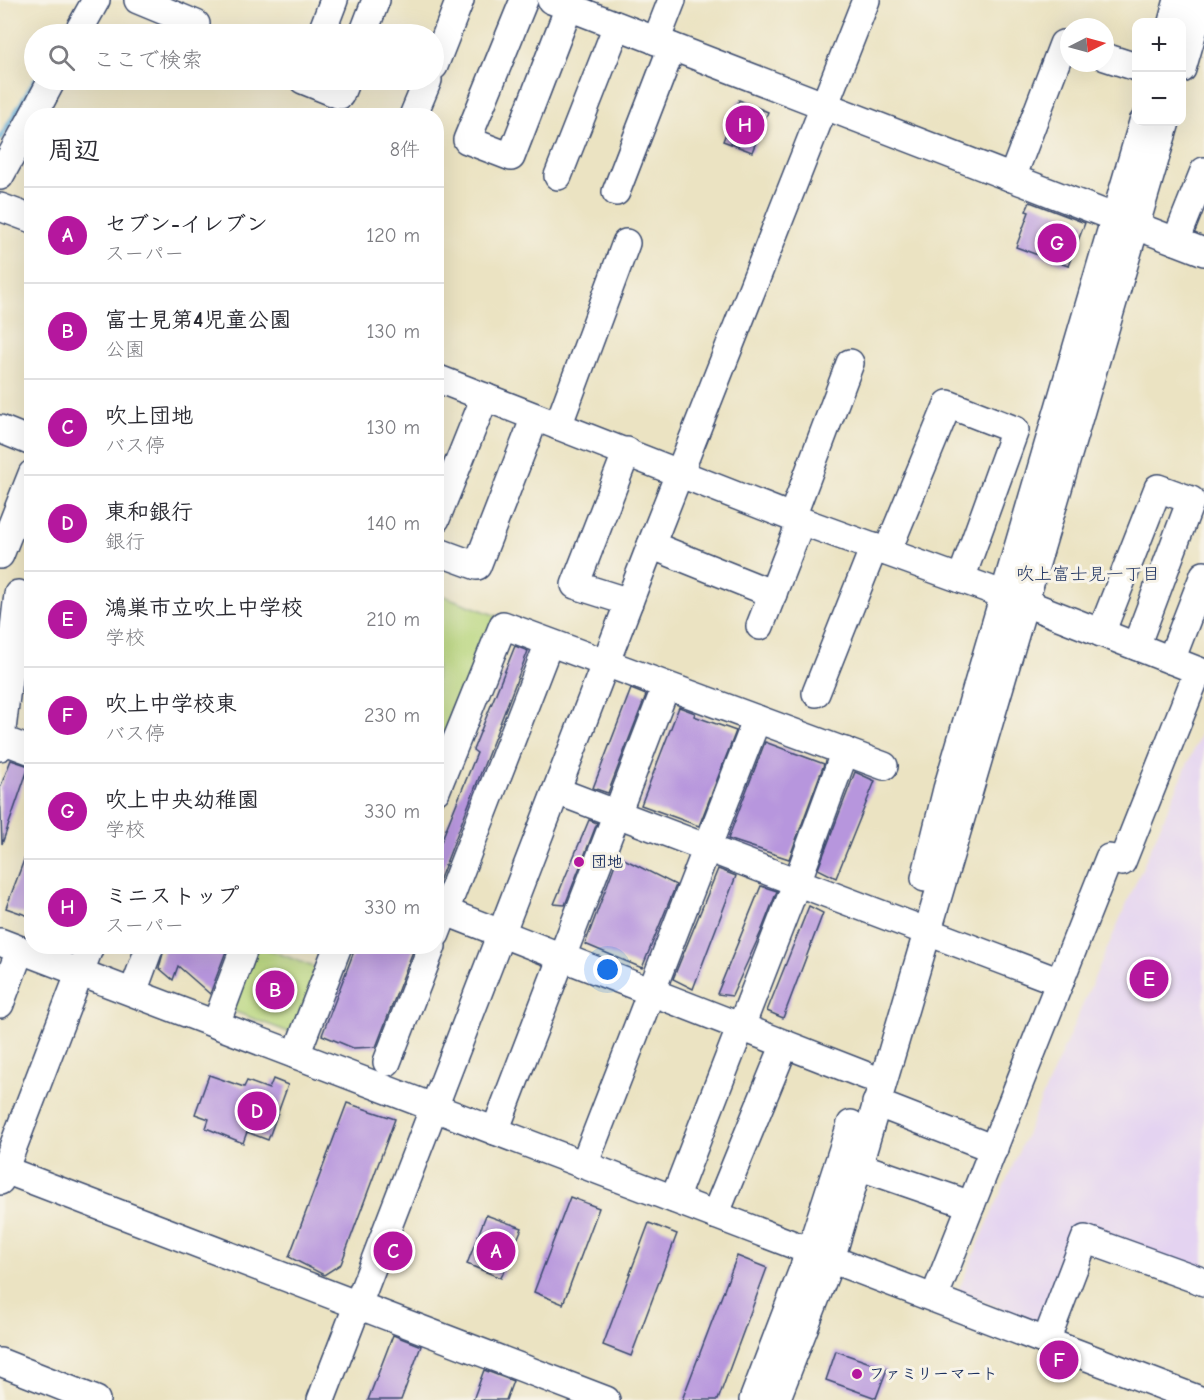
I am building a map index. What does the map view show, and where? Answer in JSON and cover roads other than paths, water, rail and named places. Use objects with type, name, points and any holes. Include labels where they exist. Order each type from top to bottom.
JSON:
[{"type":"street","points":[[83,24],[96,0]]},
{"type":"street","points":[[138,0],[196,24]]},
{"type":"street","points":[[325,24],[334,0]]},
{"type":"street","points":[[367,24],[376,0]]},
{"type":"street","points":[[444,41],[460,0]]},
{"type":"street","points":[[524,0],[467,140],[511,157],[586,10]]},
{"type":"street","points":[[616,192],[664,44],[672,0]]},
{"type":"street","points":[[321,1400],[651,545],[866,0]]},
{"type":"street","points":[[1173,18],[1179,0]]},
{"type":"street","points":[[1186,55],[1202,0]]},
{"type":"street","points":[[586,10],[664,44],[1204,252]]},
{"type":"street","points":[[558,176],[586,10]]},
{"type":"street","points":[[1012,178],[1060,52]]},
{"type":"street","points":[[1114,60],[1132,65]]},
{"type":"street","points":[[37,108],[47,90]]},
{"type":"street","points":[[328,90],[340,95],[342,90]]},
{"type":"street","points":[[416,108],[424,90]]},
{"type":"street","points":[[753,1400],[858,1166],[920,929],[1125,221],[1142,126]]},
{"type":"street","points":[[1125,221],[1164,126]]},
{"type":"street","points":[[0,176],[24,132]]},
{"type":"street","points":[[1176,241],[1204,171]]},
{"type":"street","points":[[0,207],[24,216]]},
{"type":"street","points":[[444,554],[477,566],[547,422],[626,243]]},
{"type":"street","points":[[760,626],[773,594],[796,519],[850,363]]},
{"type":"street","points":[[444,381],[681,472],[796,519],[1014,599],[1201,672],[1122,862],[1109,858],[934,1298]]},
{"type":"street","points":[[444,499],[484,397]]},
{"type":"street","points":[[816,693],[948,404],[1015,430],[961,579]]},
{"type":"street","points":[[0,429],[24,439]]},
{"type":"street","points":[[627,451],[575,585],[630,602]]},
{"type":"street","points":[[1101,633],[1158,488],[1191,500],[1136,646]]},
{"type":"street","points":[[0,555],[24,494]]},
{"type":"street","points":[[651,545],[773,594]]},
{"type":"street","points":[[1172,660],[1204,575]]},
{"type":"street","points":[[16,593],[1,742],[24,749]]},
{"type":"street","points":[[444,762],[503,625],[884,766]]},
{"type":"street","points":[[444,906],[549,643]]},
{"type":"street","points":[[495,1131],[666,686]]},
{"type":"street","points":[[584,1165],[757,719]]},
{"type":"street","points":[[674,1199],[797,882],[845,751]]},
{"type":"street","points":[[557,791],[1060,982]]},
{"type":"street","points":[[444,919],[502,934],[867,1076]]},
{"type":"street","points":[[776,1400],[820,1255],[867,1076],[920,929]]},
{"type":"street","points":[[0,1004],[10,946]]},
{"type":"street","points":[[32,954],[1200,1400]]},
{"type":"street","points":[[87,954],[1,1173],[358,1305],[606,1400]]},
{"type":"street","points":[[132,992],[147,954]]},
{"type":"street","points":[[216,1024],[242,954]]},
{"type":"street","points":[[296,1055],[335,954]]},
{"type":"street","points":[[387,1062],[429,954]]},
{"type":"street","points":[[715,1215],[785,1044]]},
{"type":"street","points":[[876,1103],[994,1149]]},
{"type":"street","points":[[858,1166],[971,1205]]},
{"type":"street","points":[[1046,1341],[1085,1239],[1204,1282]]},
{"type":"street","points":[[0,1362],[79,1397]]},
{"type":"waterway","points":[[0,139],[29,90]]},
{"type":"place","name":"ミニストップ","points":[[745,125]]},
{"type":"place","name":"吹上中央幼稚園","points":[[1057,243]]},
{"type":"place","name":"団地","points":[[579,862]]},
{"type":"place","name":"鴻巣市立吹上中学校","points":[[1149,979]]},
{"type":"place","name":"富士見第4児童公園","points":[[275,990]]},
{"type":"place","name":"東和銀行","points":[[257,1111]]},
{"type":"place","name":"吹上団地","points":[[393,1251]]},
{"type":"place","name":"セブン-イレブン","points":[[496,1251]]},
{"type":"place","name":"吹上中学校東","points":[[1059,1360]]},
{"type":"place","name":"ファミリーマート","points":[[857,1374]]},
{"type":"district","name":"吹上富士見一丁目","points":[[1088,574]]}]
